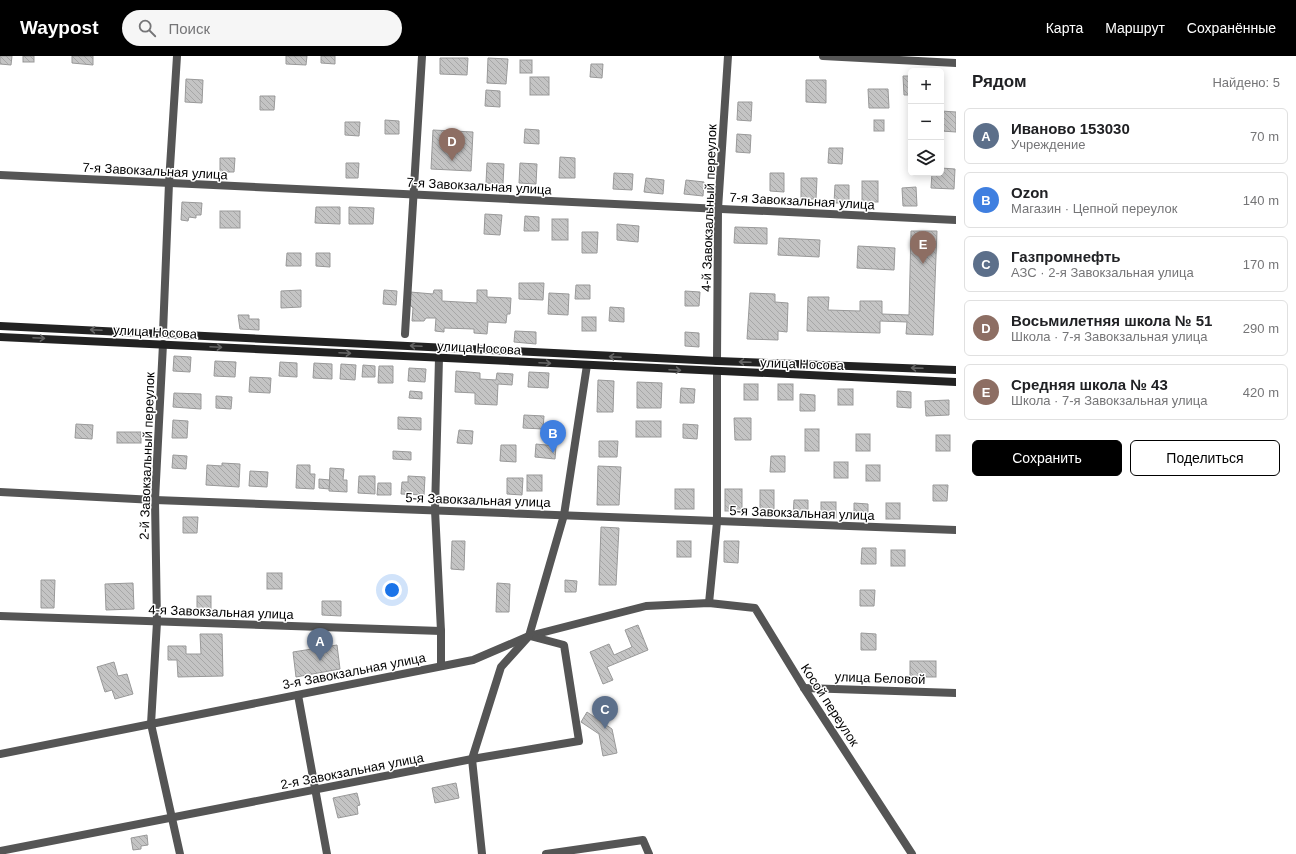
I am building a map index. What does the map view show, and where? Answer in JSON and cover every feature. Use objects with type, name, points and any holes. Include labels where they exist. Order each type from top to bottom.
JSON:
[{"type":"main road","name":"улица Носова","points":[[0,326],[717,361],[956,370]]},
{"type":"main road","name":"2-й Завокзальный переулок","points":[[163,333],[163,344]]},
{"type":"main road","name":"улица Носова","points":[[0,337],[587,366],[956,382]]},
{"type":"main road","points":[[439,358],[440,347]]},
{"type":"main road","points":[[587,366],[589,355]]},
{"type":"main road","points":[[717,361],[717,372]]},
{"type":"street","name":"2-й Завокзальный переулок","points":[[163,333],[168,183],[177,56]]},
{"type":"street","points":[[405,334],[422,56]]},
{"type":"street","name":"4-й Завокзальный переулок","points":[[717,361],[718,209],[728,56]]},
{"type":"street","points":[[823,56],[956,63]]},
{"type":"street","name":"7-я Завокзальная улица","points":[[0,175],[956,220]]},
{"type":"street","name":"2-й Завокзальный переулок","points":[[163,344],[155,500],[157,622],[151,724],[180,854]]},
{"type":"street","points":[[439,358],[435,510],[441,630],[441,666]]},
{"type":"street","points":[[482,854],[472,760],[500,667],[529,636],[564,515],[587,366]]},
{"type":"street","points":[[709,603],[717,522],[717,372]]},
{"type":"street","name":"5-я Завокзальная улица","points":[[0,492],[155,500],[956,530]]},
{"type":"street","name":"3-я Завокзальная улица","points":[[0,754],[473,660],[529,636],[646,606],[709,603]]},
{"type":"street","name":"Косой переулок","points":[[709,603],[755,608],[804,688],[912,854]]},
{"type":"street","name":"4-я Завокзальная улица","points":[[0,616],[441,630]]},
{"type":"street","name":"2-я Завокзальная улица","points":[[0,852],[315,790],[579,741],[564,645],[529,636]]},
{"type":"street","name":"улица Беловой","points":[[804,688],[956,693]]},
{"type":"street","points":[[298,694],[327,854]]},
{"type":"street","points":[[546,854],[643,840],[649,854]]},
{"type":"building","points":[[0,56],[12,56],[11,65],[0,64]]},
{"type":"building","points":[[23,56],[34,56],[34,62],[23,62]]},
{"type":"building","points":[[72,56],[93,56],[93,65],[72,63]]},
{"type":"building","points":[[286,56],[307,56],[306,65],[286,64]]},
{"type":"building","points":[[321,56],[335,56],[335,64],[321,63]]},
{"type":"building","points":[[440,58],[468,58],[467,75],[440,74]]},
{"type":"building","points":[[488,58],[508,59],[506,84],[487,83]]},
{"type":"building","points":[[520,60],[532,60],[532,73],[520,73]]},
{"type":"building","points":[[591,64],[603,64],[602,78],[590,77]]},
{"type":"building","points":[[903,76],[908,76],[908,95],[904,95]]},
{"type":"building","points":[[530,77],[549,77],[549,95],[530,95]]},
{"type":"building","points":[[186,79],[203,80],[202,103],[185,102]]},
{"type":"building","points":[[806,80],[826,80],[826,103],[806,102]]},
{"type":"building","points":[[868,89],[888,89],[889,108],[869,108]]},
{"type":"building","points":[[486,90],[500,91],[500,107],[485,106]]},
{"type":"building","points":[[260,96],[275,96],[274,110],[260,110]]},
{"type":"building","points":[[738,102],[752,102],[751,121],[737,120]]},
{"type":"building","points":[[944,111],[956,112],[956,132],[944,131]]},
{"type":"building","points":[[385,120],[399,121],[399,134],[385,134]]},
{"type":"building","points":[[874,120],[884,120],[884,131],[874,131]]},
{"type":"building","points":[[345,122],[360,122],[359,136],[345,135]]},
{"type":"building","points":[[525,129],[539,130],[539,144],[524,143]]},
{"type":"building","points":[[433,130],[473,132],[471,171],[431,169]]},
{"type":"building","points":[[737,134],[751,135],[750,153],[736,152]]},
{"type":"building","points":[[829,148],[843,148],[842,164],[828,163]]},
{"type":"building","points":[[560,157],[575,158],[575,178],[559,178]]},
{"type":"building","points":[[220,158],[235,158],[234,172],[220,172]]},
{"type":"building","points":[[346,163],[359,163],[358,178],[346,178]]},
{"type":"building","points":[[487,163],[504,164],[503,184],[486,183]]},
{"type":"building","points":[[520,163],[537,164],[536,184],[519,183]]},
{"type":"building","points":[[944,168],[955,169],[954,189],[931,188],[932,176],[944,176]]},
{"type":"building","points":[[614,173],[633,174],[632,190],[613,189]]},
{"type":"building","points":[[770,173],[784,173],[784,192],[770,191]]},
{"type":"building","points":[[646,178],[664,180],[663,194],[644,192]]},
{"type":"building","points":[[801,178],[817,178],[816,199],[801,199]]},
{"type":"building","points":[[686,180],[704,182],[703,196],[684,194]]},
{"type":"building","points":[[862,181],[878,181],[878,202],[862,202]]},
{"type":"building","points":[[835,185],[849,185],[849,203],[834,203]]},
{"type":"building","points":[[916,187],[917,206],[903,206],[902,188]]},
{"type":"building","points":[[182,202],[202,203],[201,215],[196,215],[196,218],[189,217],[188,221],[181,220]]},
{"type":"building","points":[[316,207],[340,207],[340,224],[315,223]]},
{"type":"building","points":[[349,207],[374,208],[373,224],[349,224]]},
{"type":"building","points":[[220,211],[240,211],[240,228],[220,228]]},
{"type":"building","points":[[485,214],[502,215],[500,235],[484,234]]},
{"type":"building","points":[[525,216],[539,217],[539,231],[524,231]]},
{"type":"building","points":[[552,219],[568,219],[568,240],[552,240]]},
{"type":"building","points":[[617,224],[639,226],[638,242],[617,240]]},
{"type":"building","points":[[735,227],[767,228],[767,244],[734,243]]},
{"type":"building","points":[[911,231],[937,231],[933,335],[906,334],[907,322],[880,321],[880,333],[807,331],[808,297],[829,297],[828,310],[860,311],[860,301],[882,301],[882,314],[909,315]]},
{"type":"building","points":[[582,232],[598,232],[597,253],[582,253]]},
{"type":"building","points":[[779,238],[820,240],[819,257],[778,255]]},
{"type":"building","points":[[858,246],[895,248],[894,270],[857,268]]},
{"type":"building","points":[[287,253],[301,253],[301,266],[286,266]]},
{"type":"building","points":[[316,253],[330,253],[330,267],[316,266]]},
{"type":"building","points":[[519,283],[544,283],[543,300],[519,299]]},
{"type":"building","points":[[576,285],[590,285],[590,299],[575,299]]},
{"type":"building","points":[[301,290],[301,307],[281,308],[281,291]]},
{"type":"building","points":[[384,290],[397,291],[396,305],[383,304]]},
{"type":"building","points":[[434,290],[442,290],[442,301],[477,303],[477,290],[487,290],[487,297],[511,298],[510,314],[507,314],[506,323],[488,322],[487,334],[474,333],[474,329],[444,328],[444,332],[435,331],[436,318],[426,318],[424,321],[412,321],[413,308],[410,305],[410,292],[433,294]]},
{"type":"building","points":[[685,291],[700,292],[699,306],[685,306]]},
{"type":"building","points":[[549,293],[569,294],[568,315],[548,314]]},
{"type":"building","points":[[750,293],[775,294],[775,302],[788,303],[787,332],[778,331],[778,340],[747,339]]},
{"type":"building","points":[[610,307],[624,308],[624,322],[609,321]]},
{"type":"building","points":[[238,315],[249,315],[249,319],[259,319],[259,330],[240,329]]},
{"type":"building","points":[[582,317],[596,317],[596,331],[582,331]]},
{"type":"building","points":[[515,331],[536,332],[536,344],[514,342]]},
{"type":"building","points":[[685,332],[699,333],[699,347],[685,346]]},
{"type":"building","points":[[174,356],[191,357],[190,372],[173,371]]},
{"type":"building","points":[[215,361],[236,362],[235,377],[214,376]]},
{"type":"building","points":[[280,362],[297,363],[297,377],[279,376]]},
{"type":"building","points":[[314,363],[332,364],[332,379],[313,378]]},
{"type":"building","points":[[341,364],[356,365],[355,380],[340,379]]},
{"type":"building","points":[[363,365],[375,366],[375,377],[362,377]]},
{"type":"building","points":[[379,366],[393,366],[393,383],[378,383]]},
{"type":"building","points":[[409,368],[426,369],[425,382],[408,381]]},
{"type":"building","points":[[456,371],[480,373],[480,379],[496,380],[497,373],[513,374],[512,385],[498,384],[497,405],[475,404],[475,393],[455,392]]},
{"type":"building","points":[[529,372],[549,373],[548,388],[528,387]]},
{"type":"building","points":[[250,377],[271,378],[270,393],[249,392]]},
{"type":"building","points":[[598,380],[614,381],[613,412],[597,412]]},
{"type":"building","points":[[637,382],[662,383],[661,408],[637,408]]},
{"type":"building","points":[[744,384],[758,384],[758,400],[744,400]]},
{"type":"building","points":[[778,384],[793,384],[793,400],[778,400]]},
{"type":"building","points":[[681,388],[695,389],[694,403],[680,403]]},
{"type":"building","points":[[838,389],[853,389],[853,405],[838,405]]},
{"type":"building","points":[[410,391],[422,392],[422,399],[409,398]]},
{"type":"building","points":[[897,391],[911,392],[911,408],[897,407]]},
{"type":"building","points":[[174,393],[201,394],[201,409],[173,407]]},
{"type":"building","points":[[800,394],[815,395],[815,411],[800,411]]},
{"type":"building","points":[[216,396],[232,397],[231,409],[216,408]]},
{"type":"building","points":[[949,400],[949,415],[926,416],[925,401]]},
{"type":"building","points":[[524,415],[544,416],[543,429],[523,428]]},
{"type":"building","points":[[398,417],[421,418],[421,430],[398,429]]},
{"type":"building","points":[[734,418],[751,418],[751,440],[735,440]]},
{"type":"building","points":[[173,420],[188,421],[187,438],[172,438]]},
{"type":"building","points":[[636,421],[661,421],[661,437],[636,437]]},
{"type":"building","points":[[76,424],[93,425],[92,439],[75,438]]},
{"type":"building","points":[[683,424],[698,425],[697,439],[683,438]]},
{"type":"building","points":[[805,429],[819,429],[819,451],[805,451]]},
{"type":"building","points":[[459,430],[473,431],[472,444],[457,443]]},
{"type":"building","points":[[117,432],[141,432],[141,443],[117,443]]},
{"type":"building","points":[[856,434],[870,434],[870,451],[856,451]]},
{"type":"building","points":[[936,435],[950,435],[950,451],[936,451]]},
{"type":"building","points":[[599,441],[618,441],[617,457],[599,457]]},
{"type":"building","points":[[536,444],[556,446],[555,459],[535,457]]},
{"type":"building","points":[[501,445],[516,445],[516,462],[500,461]]},
{"type":"building","points":[[393,451],[411,452],[411,460],[393,459]]},
{"type":"building","points":[[173,455],[187,456],[186,469],[172,468]]},
{"type":"building","points":[[771,456],[785,456],[785,472],[770,472]]},
{"type":"building","points":[[834,462],[848,462],[848,478],[834,478]]},
{"type":"building","points":[[222,463],[240,464],[239,487],[206,485],[207,465],[222,466]]},
{"type":"building","points":[[297,465],[310,465],[310,474],[315,474],[314,489],[296,488]]},
{"type":"building","points":[[866,465],[880,465],[880,481],[866,481]]},
{"type":"building","points":[[598,466],[621,467],[619,505],[597,505]]},
{"type":"building","points":[[330,468],[344,469],[343,480],[347,480],[347,492],[329,491]]},
{"type":"building","points":[[250,471],[268,472],[267,487],[249,486]]},
{"type":"building","points":[[527,475],[542,475],[542,491],[527,491]]},
{"type":"building","points":[[359,476],[375,476],[375,494],[358,493]]},
{"type":"building","points":[[408,476],[425,477],[424,495],[401,494],[402,482],[408,482]]},
{"type":"building","points":[[507,478],[523,478],[522,495],[507,494]]},
{"type":"building","points":[[319,479],[330,480],[329,489],[319,488]]},
{"type":"building","points":[[378,483],[391,483],[391,495],[377,495]]},
{"type":"building","points":[[933,485],[948,485],[947,501],[933,501]]},
{"type":"building","points":[[675,489],[694,489],[694,509],[675,509]]},
{"type":"building","points":[[725,489],[742,489],[742,511],[725,511]]},
{"type":"building","points":[[760,490],[774,490],[774,511],[760,511]]},
{"type":"building","points":[[794,500],[808,500],[808,517],[793,516]]},
{"type":"building","points":[[821,502],[836,502],[836,518],[821,518]]},
{"type":"building","points":[[854,503],[868,504],[868,520],[854,519]]},
{"type":"building","points":[[886,503],[900,503],[900,519],[886,519]]},
{"type":"building","points":[[183,517],[198,517],[197,533],[183,533]]},
{"type":"building","points":[[601,527],[619,528],[616,585],[599,585]]},
{"type":"building","points":[[452,541],[465,541],[464,570],[451,569]]},
{"type":"building","points":[[677,541],[691,541],[691,557],[677,557]]},
{"type":"building","points":[[724,541],[739,541],[738,563],[724,562]]},
{"type":"building","points":[[862,548],[876,548],[876,564],[861,564]]},
{"type":"building","points":[[891,550],[905,550],[905,566],[891,566]]},
{"type":"building","points":[[267,573],[282,573],[282,589],[267,589]]},
{"type":"building","points":[[41,580],[55,580],[54,608],[41,608]]},
{"type":"building","points":[[565,580],[577,581],[576,592],[565,592]]},
{"type":"building","points":[[133,583],[134,609],[106,610],[105,584]]},
{"type":"building","points":[[497,583],[510,584],[509,612],[496,612]]},
{"type":"building","points":[[860,590],[875,590],[874,606],[860,606]]},
{"type":"building","points":[[197,596],[211,596],[211,612],[197,612]]},
{"type":"building","points":[[322,601],[341,601],[341,616],[322,615]]},
{"type":"building","points":[[638,625],[648,650],[607,667],[613,680],[603,684],[590,652],[609,644],[614,655],[632,647],[625,630]]},
{"type":"building","points":[[861,633],[876,634],[876,650],[861,650]]},
{"type":"building","points":[[200,634],[222,634],[223,676],[178,677],[177,660],[168,660],[168,646],[186,646],[186,654],[201,654]]},
{"type":"building","points":[[337,645],[340,669],[296,677],[293,652]]},
{"type":"building","points":[[910,661],[936,661],[936,677],[910,677]]},
{"type":"building","points":[[114,662],[118,676],[127,674],[133,694],[115,699],[112,690],[105,692],[97,667]]},
{"type":"building","points":[[587,712],[612,729],[617,753],[603,756],[599,734],[581,722]]},
{"type":"building","points":[[456,783],[459,798],[435,803],[432,788]]},
{"type":"building","points":[[357,793],[360,805],[357,806],[358,814],[338,818],[333,798]]},
{"type":"building","points":[[147,835],[148,845],[141,846],[141,849],[133,850],[131,838]]},
{"type":"place","name":"Восьмилетняя школа № 51","points":[[452,161]]},
{"type":"place","name":"Средняя школа № 43","points":[[923,264]]},
{"type":"place","name":"Ozon","points":[[553,453]]},
{"type":"place","name":"Иваново 153030","points":[[320,661]]},
{"type":"place","name":"Газпромнефть","points":[[605,729]]}]
